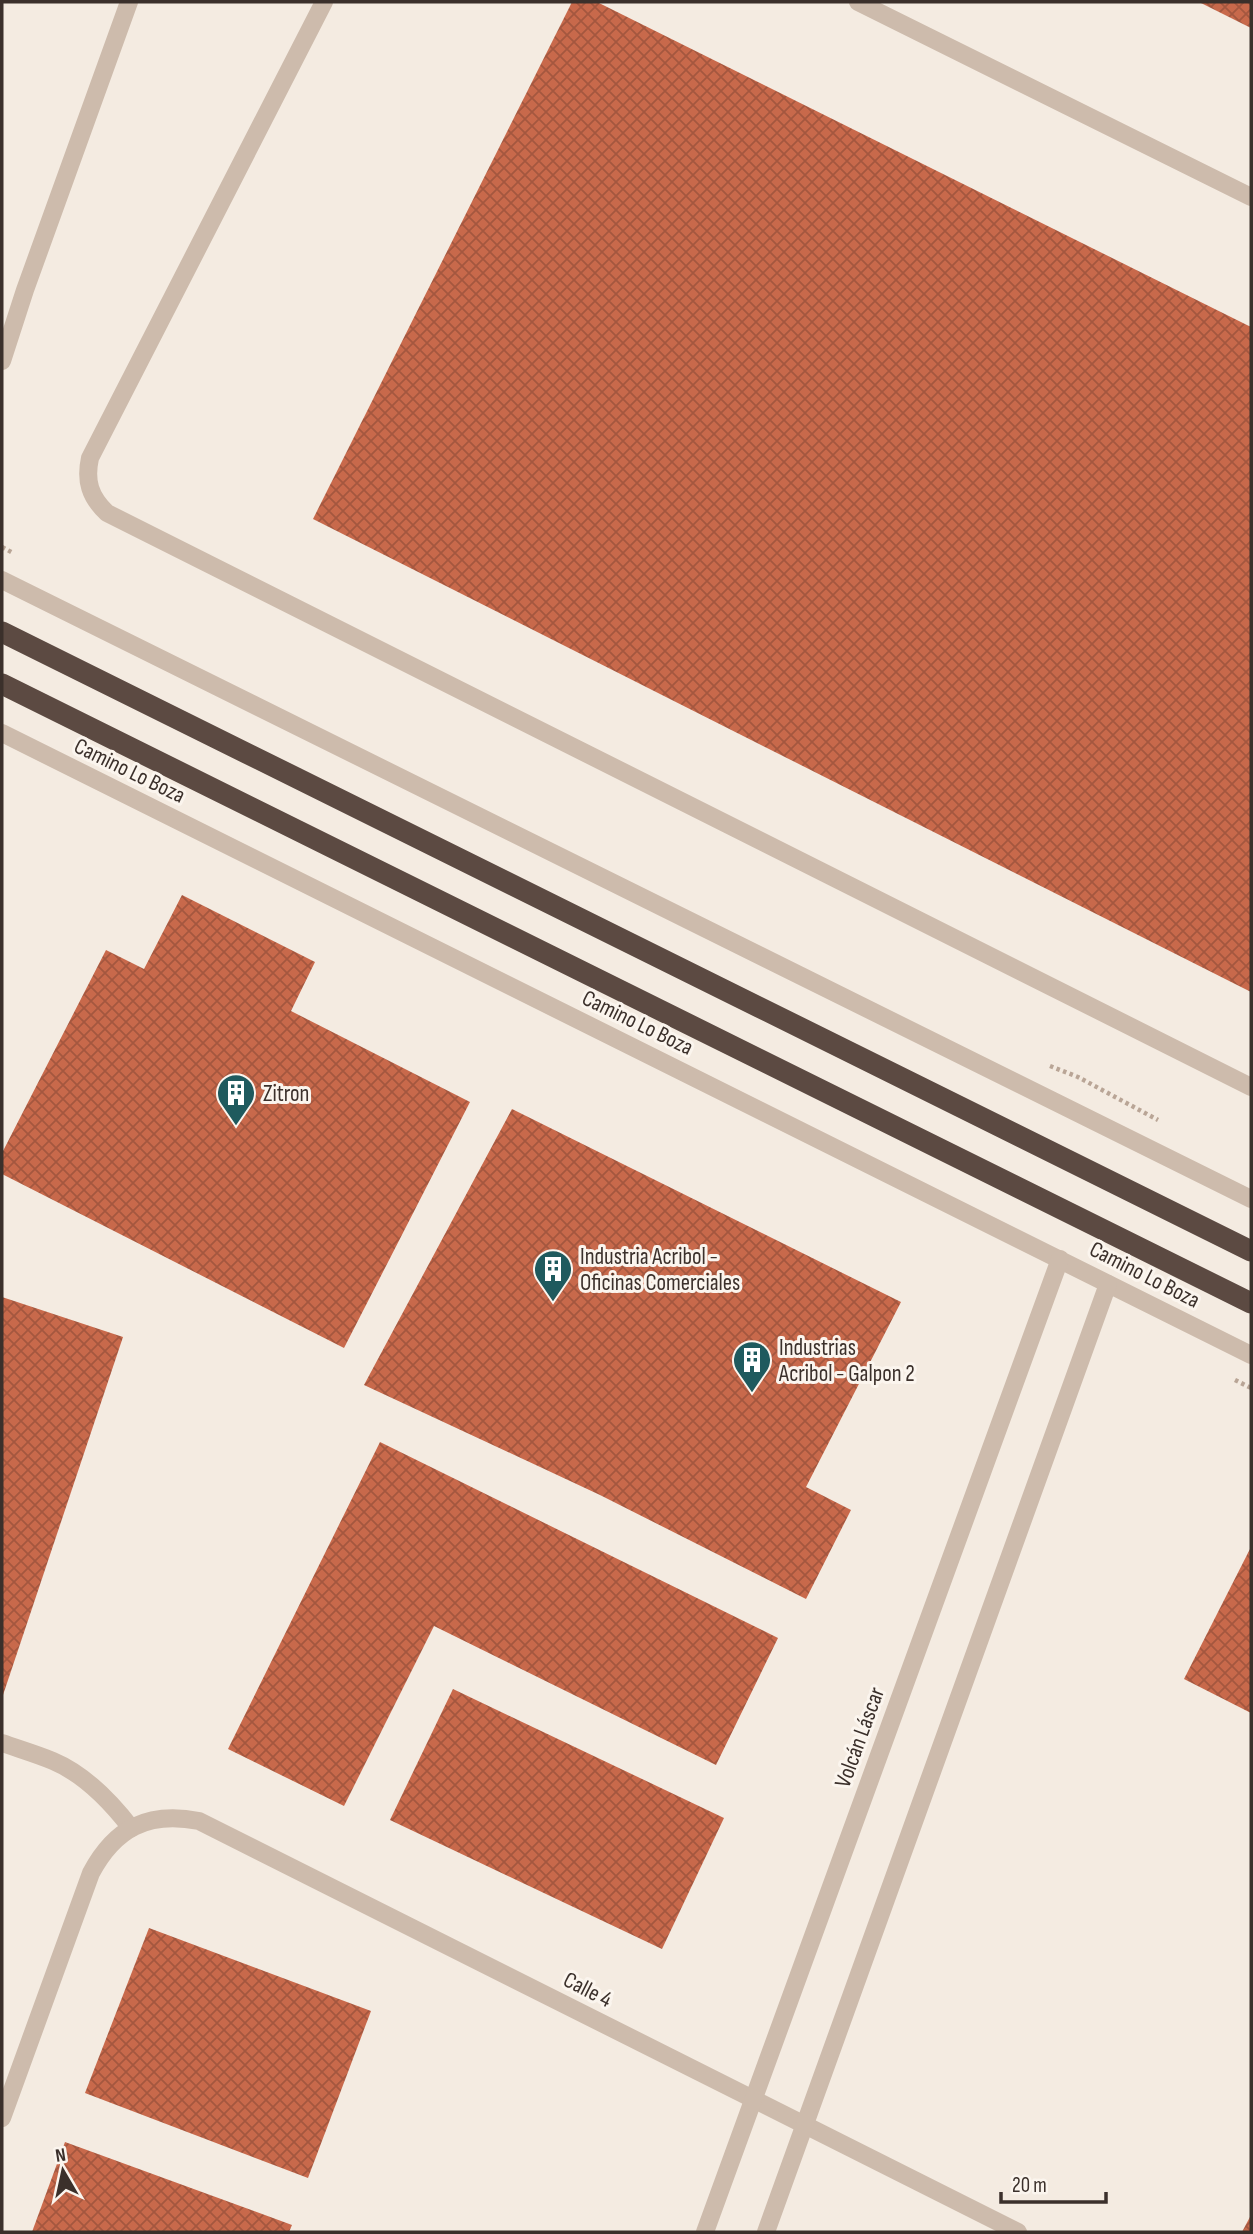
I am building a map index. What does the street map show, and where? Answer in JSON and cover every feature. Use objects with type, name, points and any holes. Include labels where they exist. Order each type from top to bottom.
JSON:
[{"type":"highway","points":[[2,632],[1251,1251]]},
{"type":"highway","points":[[2,684],[1251,1303]]},
{"type":"street","points":[[2,361],[129,2]]},
{"type":"street","points":[[324,2],[90,458],[88,481],[90,492],[97,503],[107,513],[1251,1087]]},
{"type":"street","points":[[858,2],[1251,197]]},
{"type":"street","points":[[2,580],[1251,1199]]},
{"type":"street","name":"Camino Lo Boza","points":[[2,733],[1251,1355]]},
{"type":"street","name":"Volcán Láscar","points":[[705,2232],[1059,1259]]},
{"type":"street","points":[[765,2232],[1108,1284]]},
{"type":"street","points":[[2,1743],[55,1762],[71,1771],[100,1794],[131,1828],[114,1839],[100,1855],[91,1873],[2,2118]]},
{"type":"street","name":"Calle 4","points":[[131,1828],[164,1818],[199,1821],[1018,2232]]},
{"type":"building","points":[[572,2],[597,2],[1251,327],[1251,992],[313,519]]},
{"type":"building","points":[[1199,2],[1251,2],[1251,28]]},
{"type":"building","name":"Zitron","points":[[182,895],[315,962],[291,1011],[470,1102],[344,1348],[2,1174],[2,1153],[106,950],[144,969]]},
{"type":"building","points":[[512,1109],[901,1302],[806,1487],[851,1510],[806,1599],[600,1495],[364,1385]]},
{"type":"building","points":[[2,1297],[123,1337],[2,1698]]},
{"type":"building","points":[[380,1442],[778,1638],[716,1765],[434,1626],[344,1806],[228,1749]]},
{"type":"building","points":[[1251,1547],[1251,1713],[1184,1679]]},
{"type":"building","points":[[453,1689],[724,1818],[662,1949],[390,1820]]},
{"type":"building","points":[[149,1928],[371,2011],[308,2178],[85,2093]]},
{"type":"building","points":[[65,2142],[292,2225],[289,2232],[32,2232]]},
{"type":"building","points":[[1251,2215],[1251,2232],[1242,2232]]},
{"type":"place","name":"Zitron","points":[[236,1127]]},
{"type":"place","name":"Industria Acribol - Oficinas Comerciales","points":[[553,1303]]},
{"type":"place","name":"Industrias Acribol - Galpon 2","points":[[752,1394]]}]
